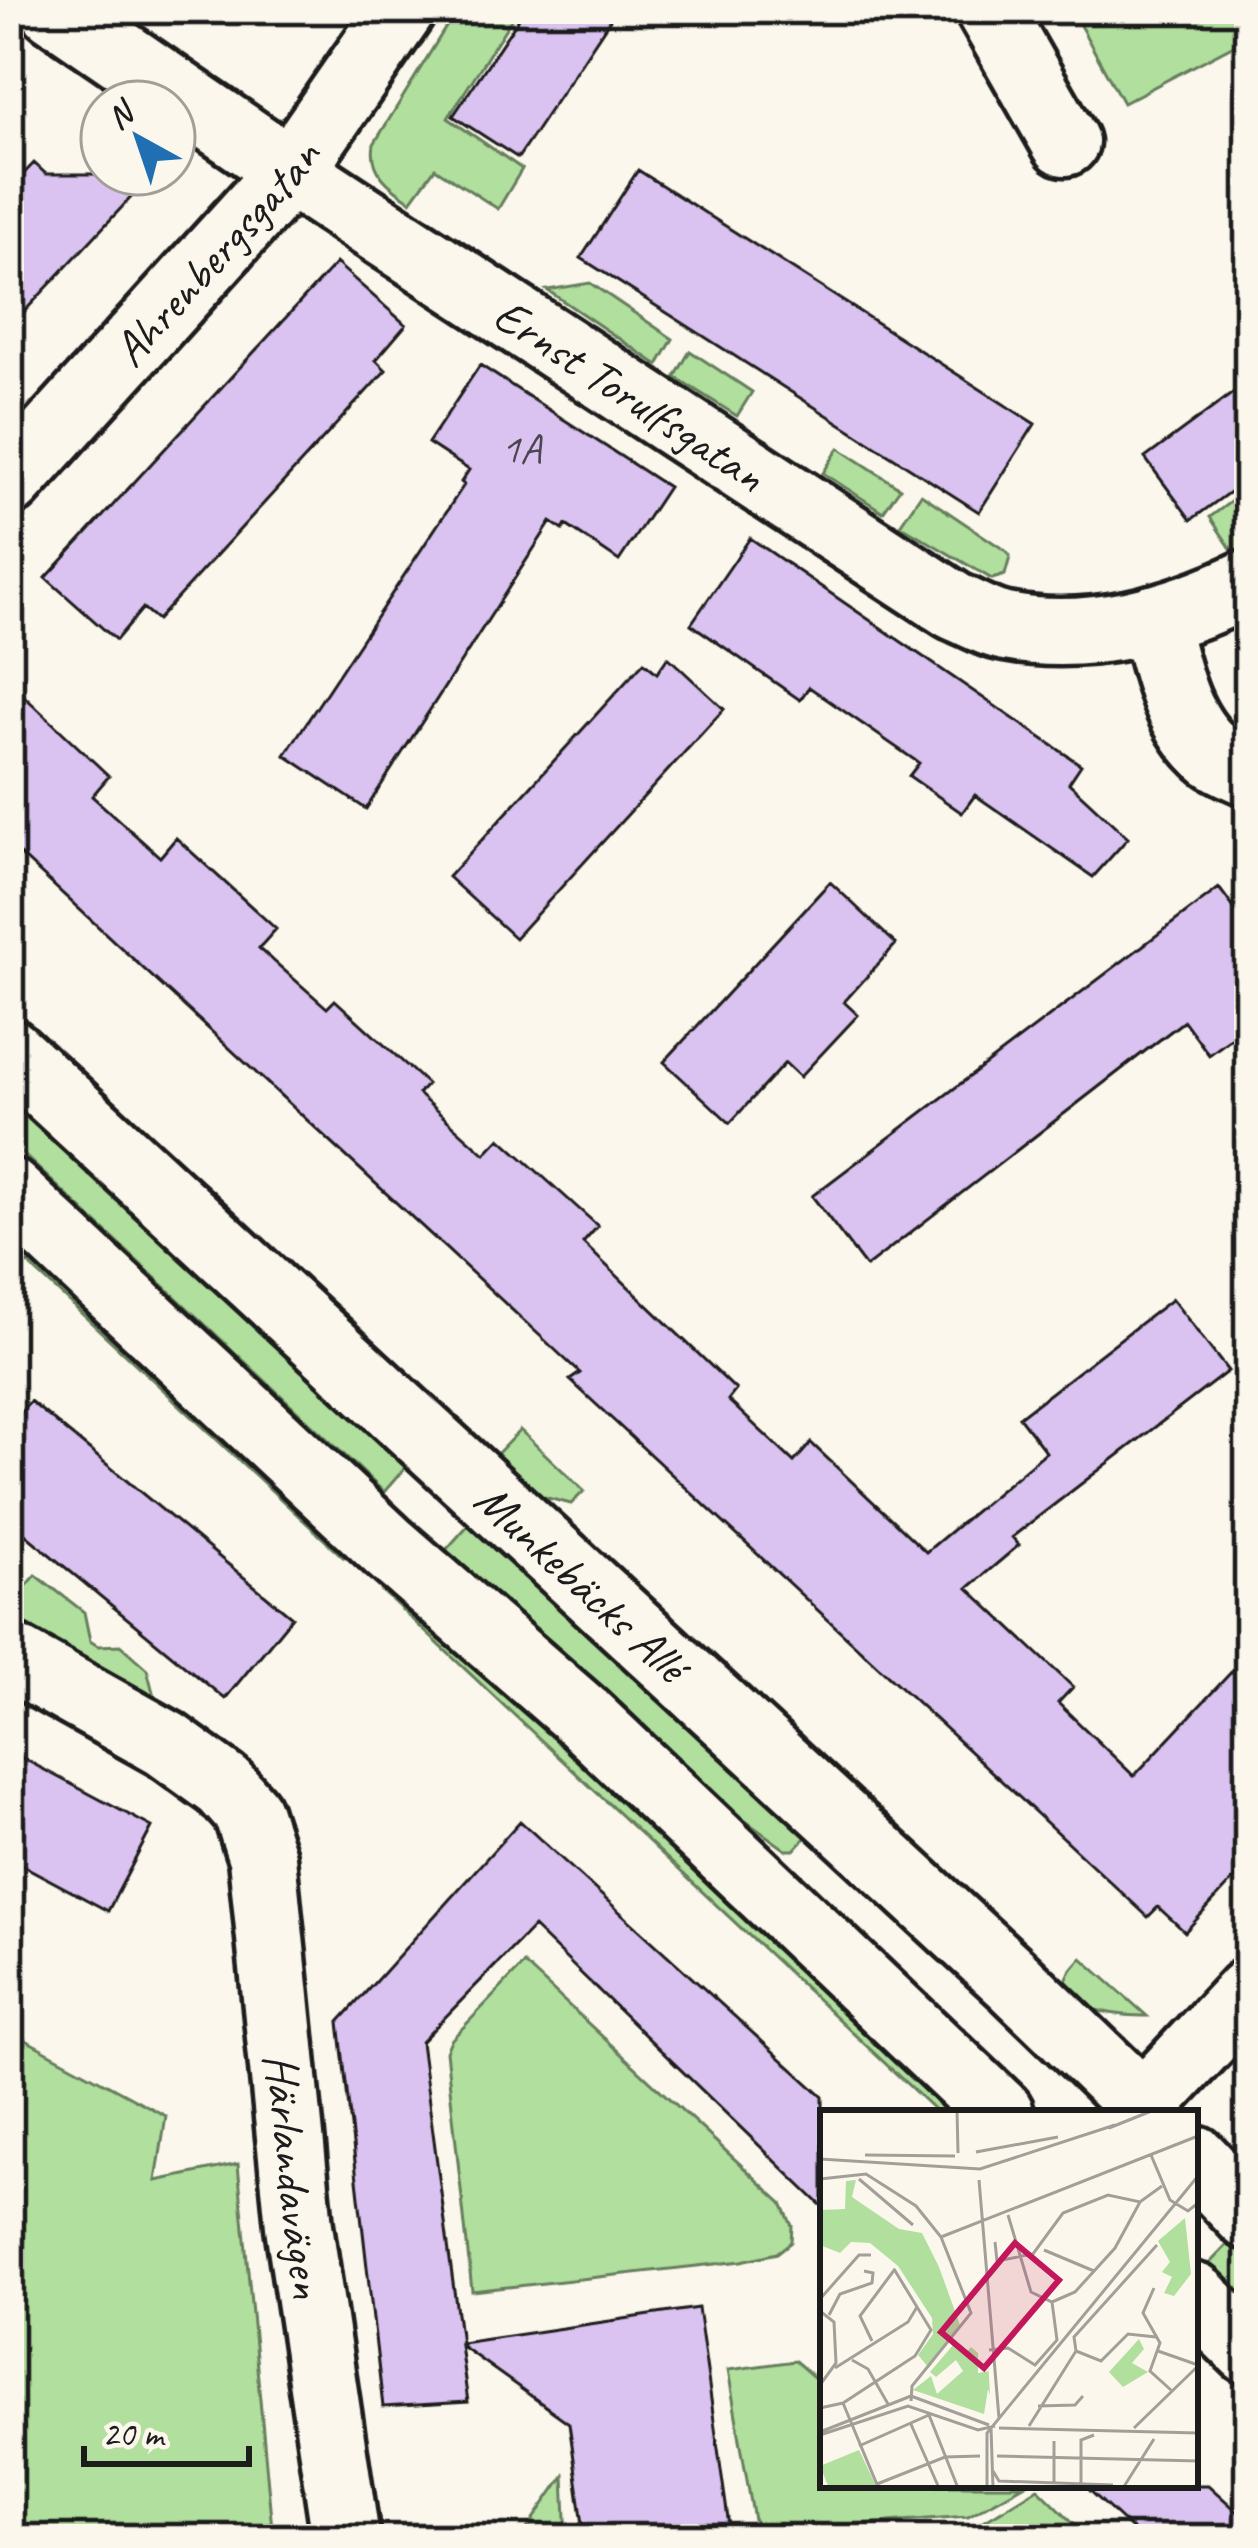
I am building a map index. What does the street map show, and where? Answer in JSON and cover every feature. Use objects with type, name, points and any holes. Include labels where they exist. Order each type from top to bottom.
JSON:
[{"type":"street","name":"Ernst Torulfsgatan","points":[[54,9],[290,170],[954,606],[1002,627],[1050,632],[1098,629],[1153,619],[1249,584]]},
{"type":"street","name":"Ahrenbergsgatan","points":[[9,482],[290,170],[402,9]]},
{"type":"street","points":[[989,9],[1065,142]]},
{"type":"street","points":[[1153,619],[1189,724],[1216,756],[1249,772]]},
{"type":"street","name":"Munkebäcks Allé","points":[[9,1052],[1144,2110]]},
{"type":"street","name":"Munkebäcks Allé","points":[[9,1192],[389,1548],[581,1715],[997,2110]]},
{"type":"street","name":"Härlandavägen","points":[[9,1655],[182,1754],[224,1786],[247,1812],[262,1858],[299,2226],[346,2539]]},
{"type":"street","points":[[1144,2110],[1249,1992]]},
{"type":"street","points":[[1198,2162],[1249,2216]]},
{"type":"street","points":[[1198,2300],[1249,2350]]},
{"type":"green space","points":[[457,9],[518,9],[448,118],[522,169],[498,209],[435,168],[411,201],[378,171],[373,154],[374,144]]},
{"type":"green space","points":[[1071,9],[1249,9],[1249,37],[1123,103]]},
{"type":"green space","points":[[590,283],[673,339],[658,365],[547,290]]},
{"type":"green space","points":[[690,351],[752,392],[737,416],[675,377]]},
{"type":"green space","points":[[839,448],[900,488],[883,512],[823,473]]},
{"type":"green space","points":[[1249,488],[1249,546],[1234,553],[1210,517]]},
{"type":"green space","points":[[921,494],[1006,551],[1010,557],[1005,575],[992,579],[900,525]]},
{"type":"green space","points":[[9,1087],[410,1462],[384,1492],[9,1141]]},
{"type":"green space","points":[[9,1227],[347,1551],[343,1557],[9,1246]]},
{"type":"green space","points":[[520,1430],[584,1491],[571,1504],[532,1494],[495,1456]]},
{"type":"green space","points":[[471,1522],[804,1832],[807,1836],[794,1850],[786,1850],[715,1799],[446,1550]]},
{"type":"green space","points":[[36,1575],[84,1612],[90,1641],[98,1646],[120,1645],[147,1669],[156,1704],[9,1625],[9,1580],[23,1590]]},
{"type":"green space","points":[[389,1580],[953,2110],[935,2110],[381,1590]]},
{"type":"green space","points":[[1082,1958],[1147,2016],[1097,2010],[1071,1997],[1066,1987],[1069,1974]]},
{"type":"green space","points":[[524,1964],[782,2203],[792,2226],[791,2242],[777,2253],[742,2261],[472,2291],[446,2051],[451,2040]]},
{"type":"green space","points":[[9,2031],[166,2116],[156,2181],[238,2164],[273,2539],[9,2539]]},
{"type":"green space","points":[[1232,2240],[1249,2259],[1249,2308],[1206,2267]]},
{"type":"green space","points":[[795,2361],[820,2382],[820,2488],[1019,2488],[968,2516],[756,2532],[728,2370]]},
{"type":"green space","points":[[564,2476],[567,2539],[520,2539]]},
{"type":"green space","points":[[1038,2488],[1090,2539],[888,2539],[941,2538],[982,2522]]},
{"type":"building","points":[[525,9],[617,9],[518,158],[453,116]]},
{"type":"building","points":[[34,163],[46,174],[78,174],[78,198],[131,198],[9,328],[9,189]]},
{"type":"building","points":[[638,170],[1035,424],[979,512],[581,258]]},
{"type":"building","points":[[336,263],[406,325],[376,360],[386,370],[157,620],[143,608],[116,640],[46,578]]},
{"type":"building","points":[[480,365],[668,487],[619,561],[566,525],[563,530],[551,522],[366,809],[285,755],[464,485],[461,482],[469,470],[428,443]]},
{"type":"building","points":[[1249,381],[1249,478],[1191,520],[1145,458]]},
{"type":"building","points":[[750,538],[1081,765],[1069,783],[1128,838],[1093,877],[975,795],[962,813],[909,776],[919,763],[809,687],[800,700],[691,624]]},
{"type":"building","points":[[668,657],[724,709],[515,938],[448,877],[644,662],[657,673]]},
{"type":"building","points":[[9,682],[109,776],[92,796],[160,857],[176,838],[276,929],[259,948],[327,1008],[335,1000],[427,1084],[418,1094],[485,1154],[500,1138],[598,1226],[583,1243],[736,1390],[728,1400],[794,1462],[811,1443],[926,1552],[1046,1452],[1019,1417],[1172,1299],[1228,1371],[1012,1537],[1019,1545],[968,1588],[1073,1687],[1058,1703],[1134,1776],[1249,1653],[1249,1863],[1185,1932],[1158,1907],[1148,1917],[570,1380],[580,1373],[9,844]]},
{"type":"building","points":[[830,882],[896,944],[844,1002],[858,1015],[800,1077],[785,1063],[730,1123],[664,1062]]},
{"type":"building","points":[[1219,888],[1249,928],[1249,1025],[1209,1055],[1184,1021],[866,1267],[812,1196]]},
{"type":"building","points":[[30,1401],[292,1617],[225,1699],[9,1521],[9,1427]]},
{"type":"building","points":[[9,1751],[152,1827],[108,1911],[9,1858]]},
{"type":"building","points":[[520,1821],[823,2097],[820,2204],[533,1927],[421,2042],[461,2343],[698,2308],[730,2533],[585,2539],[569,2423],[460,2345],[468,2402],[383,2407],[339,2022]]},
{"type":"building","points":[[1208,2485],[1249,2522],[1249,2539],[1142,2539],[1087,2488]]}]
